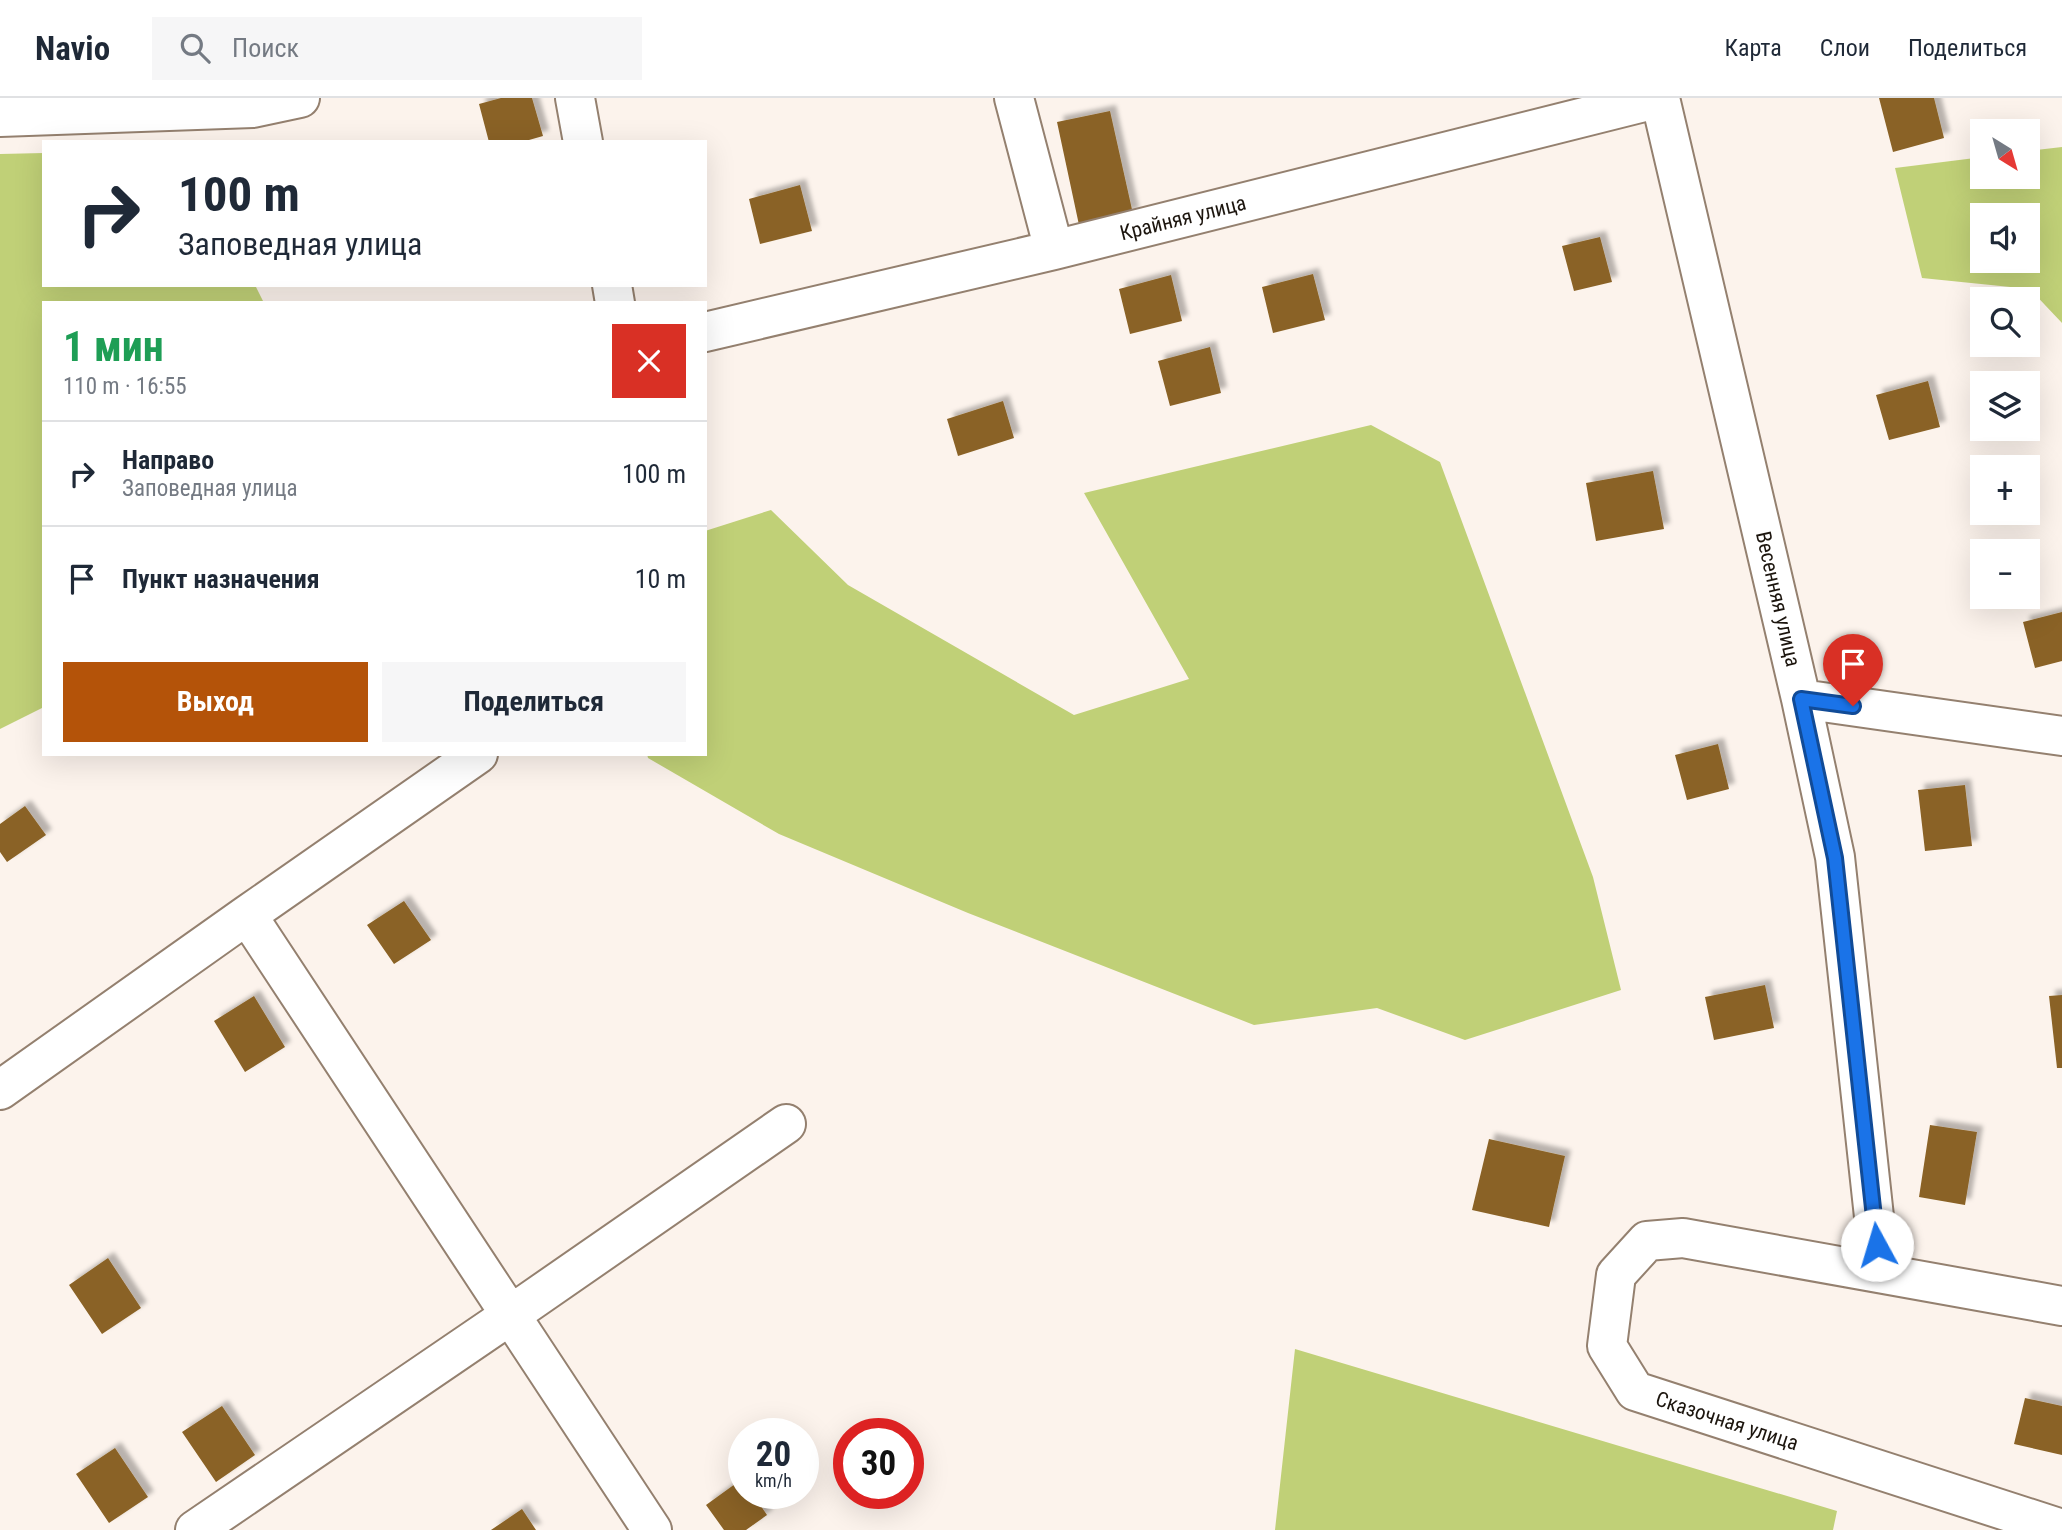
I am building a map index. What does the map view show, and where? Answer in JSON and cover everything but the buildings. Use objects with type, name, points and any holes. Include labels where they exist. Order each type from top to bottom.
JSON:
[{"type":"street","points":[[0,117],[253,108],[300,98]]},
{"type":"street","points":[[575,98],[583,140]]},
{"type":"street","points":[[1014,98],[1054,250]]},
{"type":"street","name":"Крайняя улица","points":[[707,332],[1054,250],[1660,98]]},
{"type":"street","name":"Весенняя улица","points":[[1660,98],[1801,699],[1835,858],[1880,1272]]},
{"type":"street","points":[[1801,699],[2062,736]]},
{"type":"street","points":[[0,1090],[475,756]]},
{"type":"street","points":[[247,915],[652,1530]]},
{"type":"street","points":[[195,1530],[786,1124]]},
{"type":"street","name":"Сказочная улица","points":[[2062,1306],[1683,1238],[1647,1241],[1616,1275],[1607,1346],[1635,1391],[2062,1529]]},
{"type":"green space","points":[[2062,147],[2062,323],[2040,300],[2040,287],[2010,287],[1922,278],[1895,168],[1970,159],[1970,189],[2040,189],[2040,150]]},
{"type":"green space","points":[[42,153],[42,287],[256,287],[263,301],[42,301],[42,708],[0,729],[0,154]]},
{"type":"green space","points":[[1371,425],[1440,462],[1593,877],[1621,990],[1465,1040],[1377,1008],[1254,1025],[968,913],[779,834],[648,758],[707,756],[707,530],[771,510],[848,585],[1074,715],[1189,679],[1084,493]]},
{"type":"green space","points":[[1295,1349],[1837,1511],[1833,1530],[1275,1530]]},
{"type":"route","points":[[1853,706],[1801,699],[1835,858],[1877,1245]]}]
